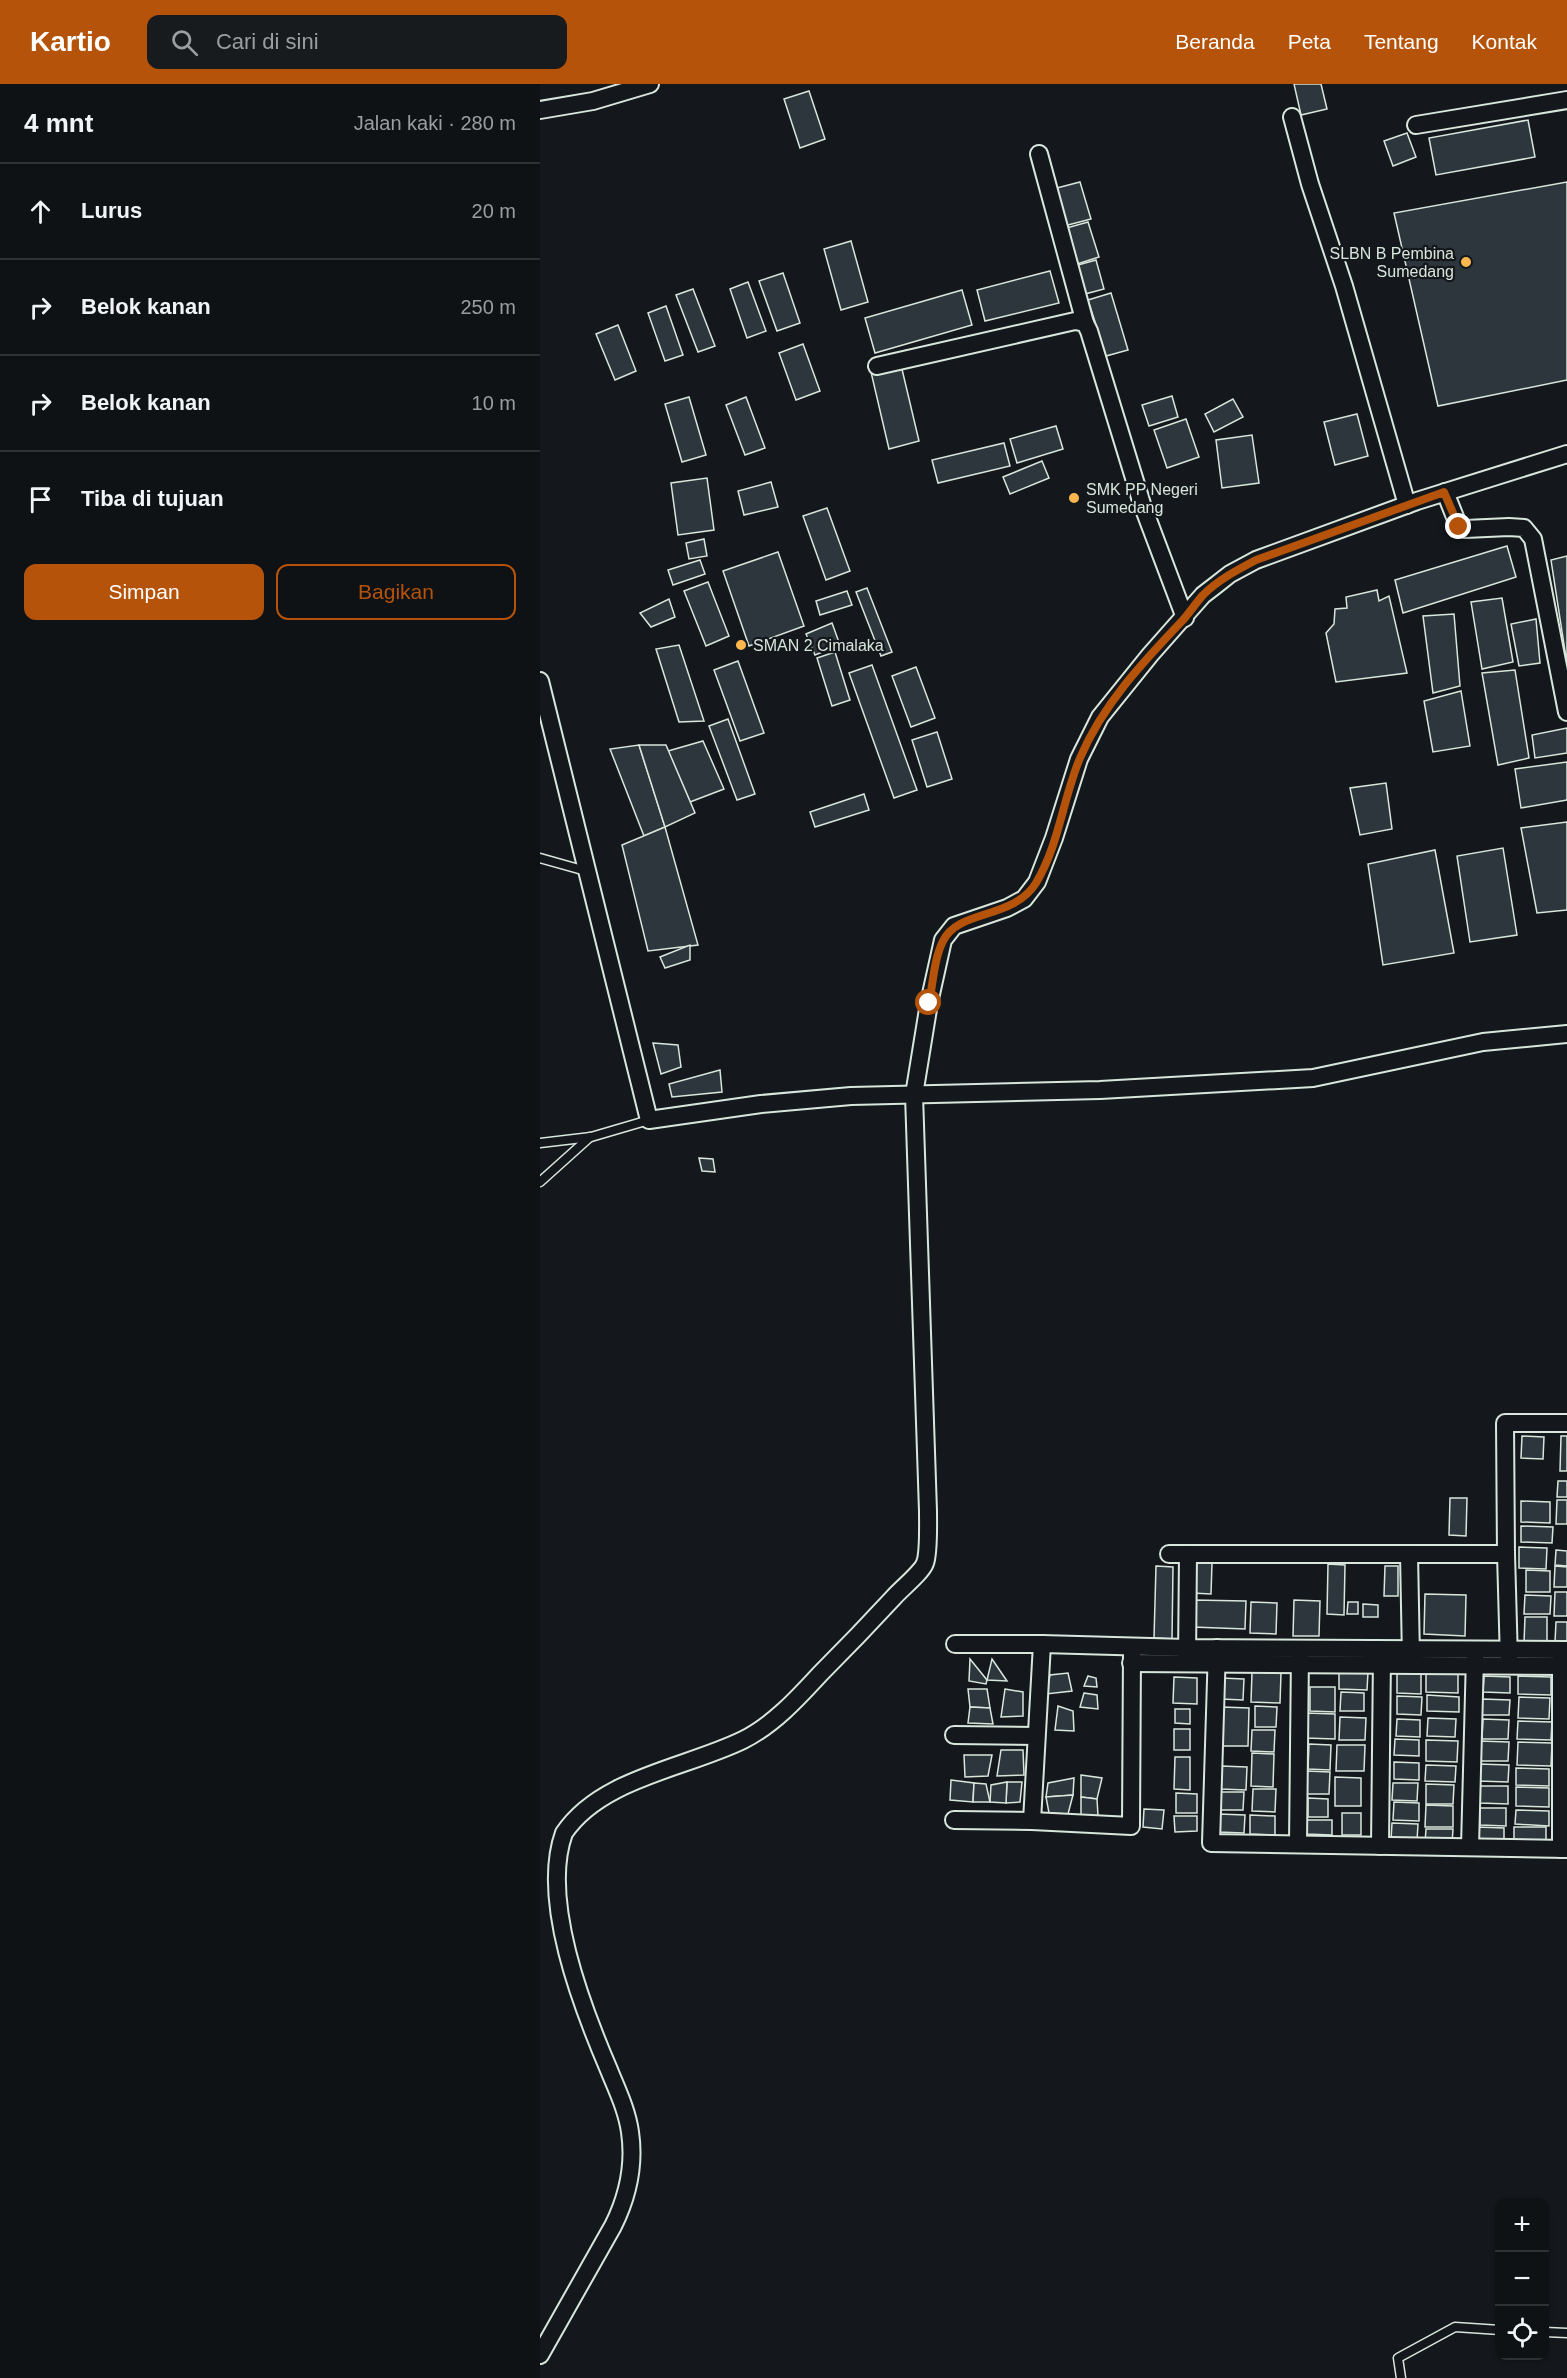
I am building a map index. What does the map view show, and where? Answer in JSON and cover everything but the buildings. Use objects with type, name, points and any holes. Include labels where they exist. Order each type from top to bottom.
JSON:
[{"type":"street","points":[[540,110],[593,101],[650,84]]},
{"type":"street","points":[[1416,125],[1567,100]]},
{"type":"street","points":[[1292,117],[1310,184],[1344,286],[1407,505]]},
{"type":"street","points":[[1039,154],[1084,323],[1089,331],[1142,504],[1185,618]]},
{"type":"street","points":[[877,366],[1075,321],[1084,323]]},
{"type":"street","points":[[540,2355],[624,2204],[631,2169],[630,2133],[624,2105],[566,1971],[549,1911],[550,1877],[555,1852],[562,1835],[573,1821],[590,1806],[617,1789],[741,1741],[772,1722],[852,1642],[925,1563],[928,1511],[914,1095],[929,1003],[943,940],[954,926],[1007,908],[1024,899],[1036,882],[1054,838],[1079,759],[1100,717],[1203,595],[1230,574],[1256,560],[1444,492],[1567,454]]},
{"type":"street","points":[[1444,492],[1459,527],[1465,529],[1524,528],[1533,539],[1567,712]]},
{"type":"street","points":[[540,681],[649,1120],[783,1102],[851,1096],[1100,1090],[1313,1078],[1483,1042],[1567,1034]]},
{"type":"street","points":[[1509,1657],[1505,1423],[1567,1423]]},
{"type":"street","points":[[1169,1554],[1506,1554]]},
{"type":"street","points":[[1187,1656],[1188,1554]]},
{"type":"street","points":[[1409,1554],[1411,1657]]},
{"type":"street","points":[[955,1644],[1132,1646],[1187,1656],[1217,1656],[1300,1656],[1382,1657],[1509,1657],[1564,1658],[1564,1849],[1212,1843],[1217,1656]]},
{"type":"street","points":[[1032,1821],[1042,1644]]},
{"type":"street","points":[[954,1821],[1032,1821],[1131,1826],[1132,1646]]},
{"type":"street","points":[[1131,1663],[1170,1664],[1187,1656]]},
{"type":"street","points":[[1298,1844],[1300,1656]]},
{"type":"street","points":[[1380,1846],[1382,1657]]},
{"type":"street","points":[[1470,1847],[1475,1657]]},
{"type":"street","points":[[954,1735],[1036,1736]]},
{"type":"lane","points":[[540,858],[586,871]]},
{"type":"lane","points":[[540,1143],[591,1137],[649,1120]]},
{"type":"lane","points":[[540,1182],[591,1137]]},
{"type":"lane","points":[[1401,2378],[1398,2358],[1455,2327],[1495,2330]]},
{"type":"lane","points":[[1549,2332],[1567,2333]]},
{"type":"place","name":"SLBN B Pembina Sumedang","points":[[1466,262]]},
{"type":"place","name":"SMK PP Negeri Sumedang","points":[[1074,498]]},
{"type":"place","name":"SMAN 2 Cimalaka","points":[[741,645]]},
{"type":"route","points":[[929,1003],[943,940],[954,926],[1007,908],[1024,899],[1044,866],[1079,759],[1100,717],[1203,595],[1230,574],[1256,560],[1444,492],[1459,527]]}]
